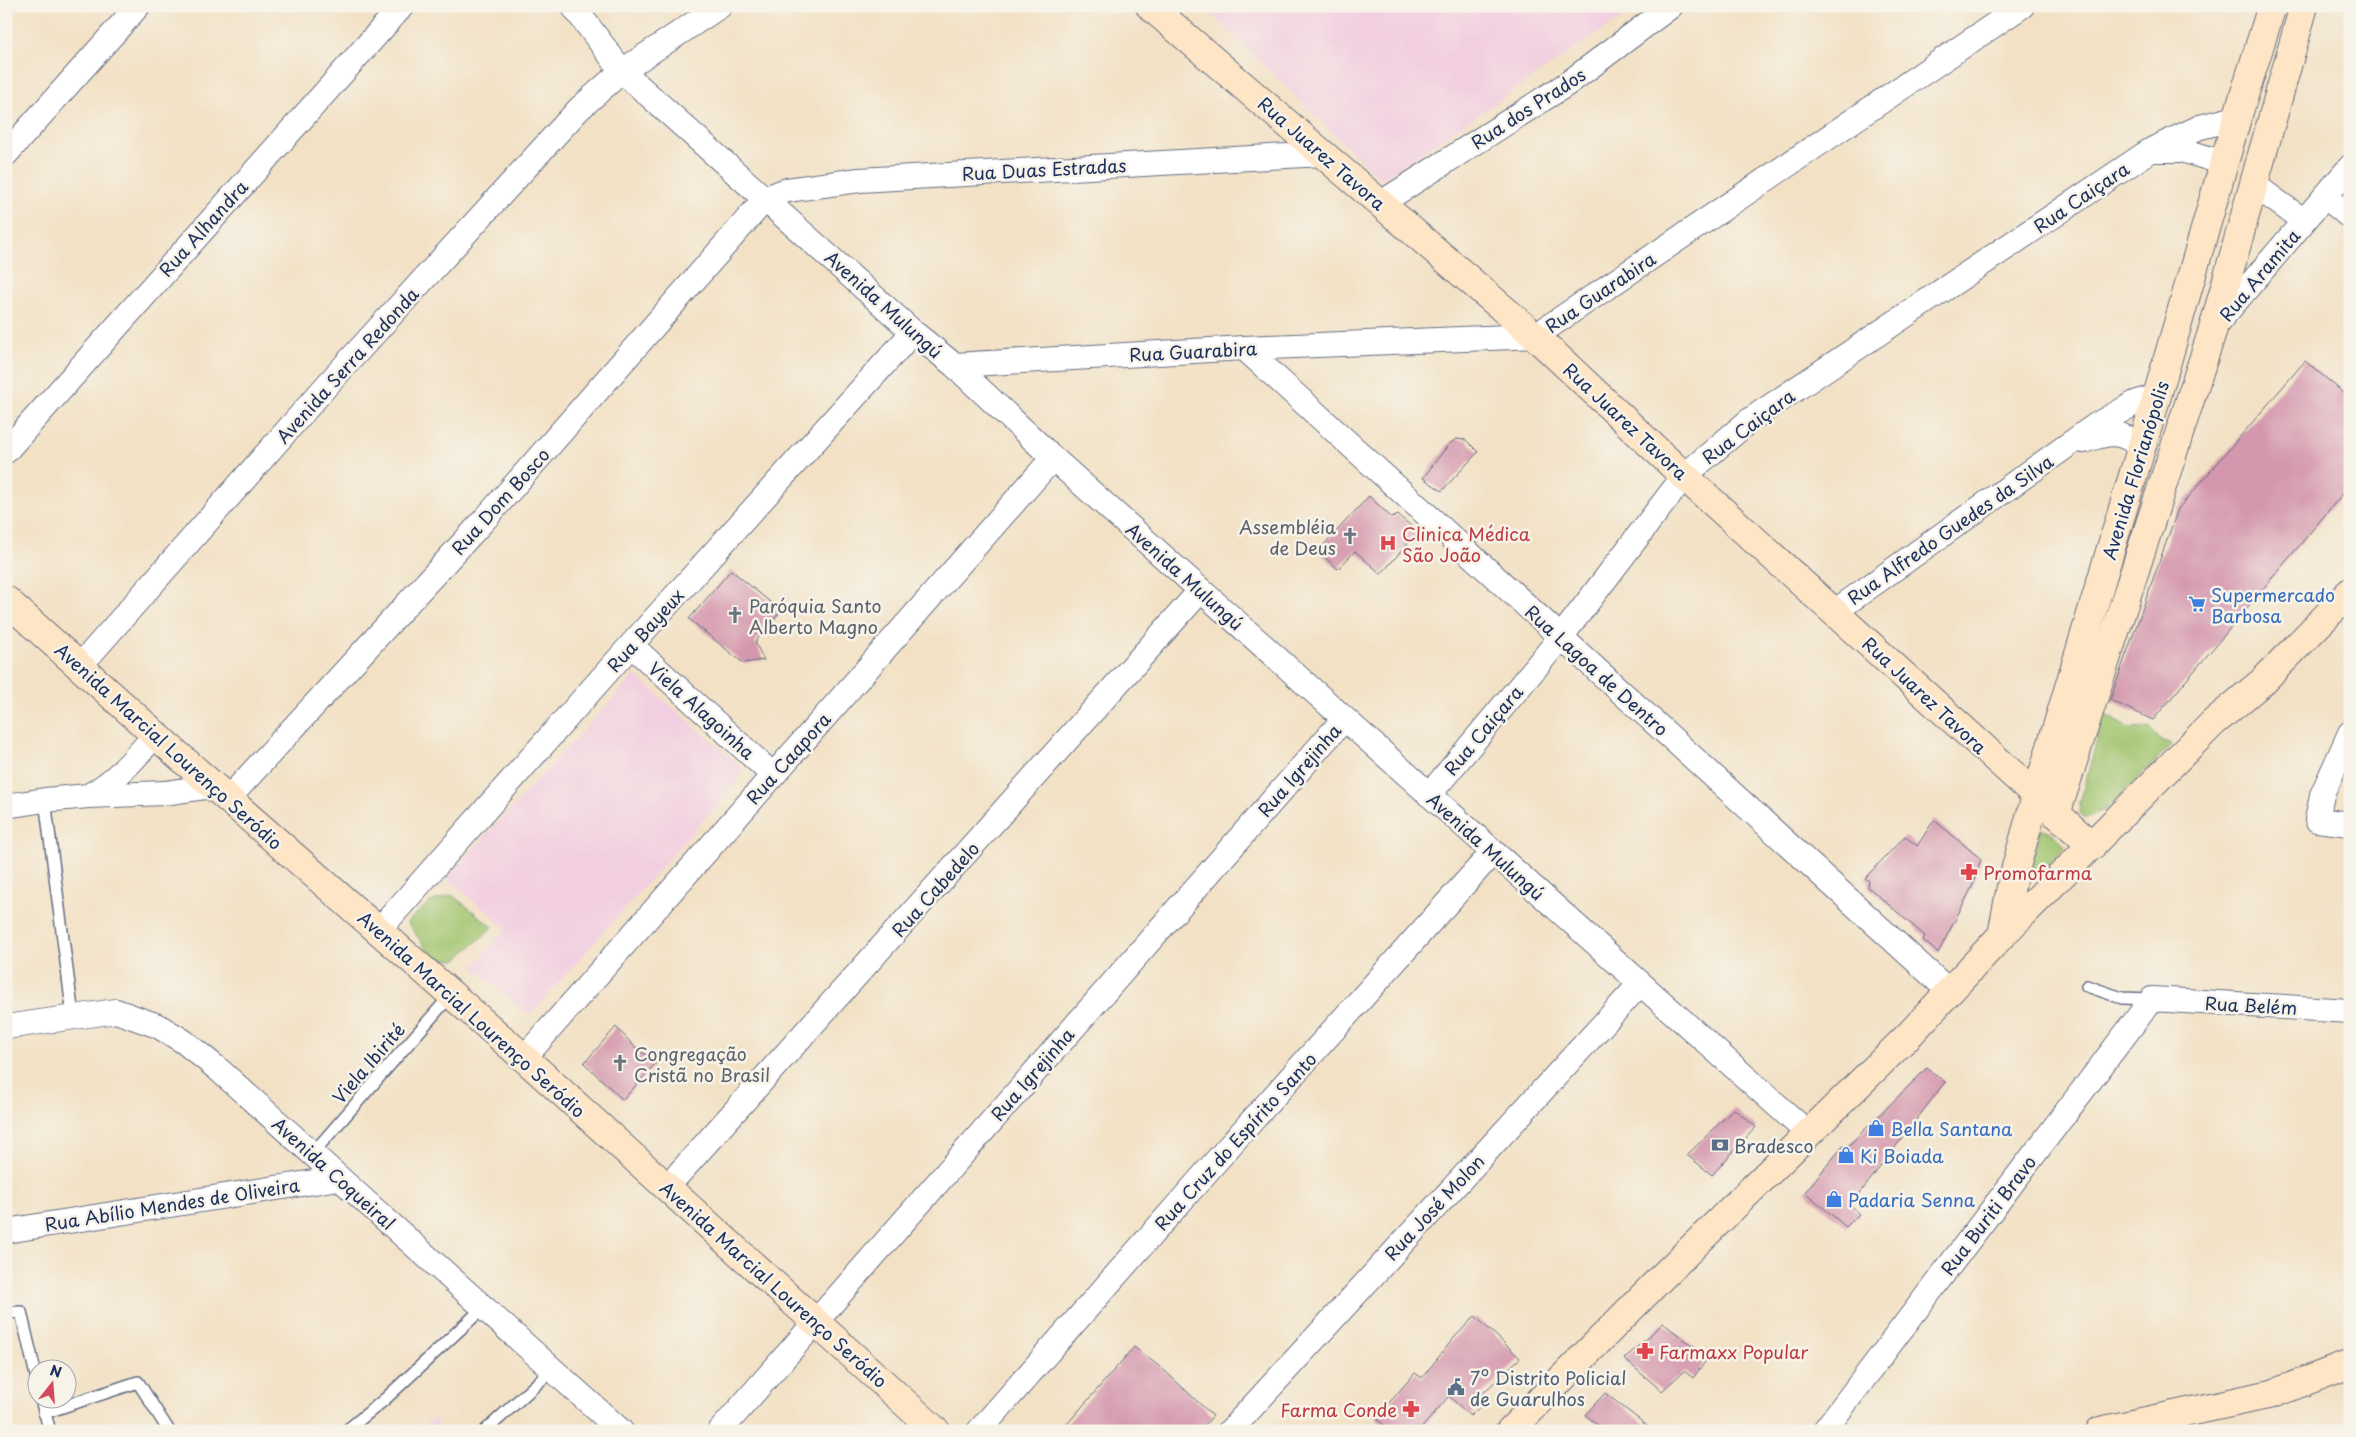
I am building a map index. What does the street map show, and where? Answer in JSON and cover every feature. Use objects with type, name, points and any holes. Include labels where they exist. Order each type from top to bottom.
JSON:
[{"type":"street","points":[[6,154],[138,6]]},
{"type":"street","name":"Rua Alhandra","points":[[6,452],[402,6]]},
{"type":"street","name":"Avenida Mulungú","points":[[573,6],[622,70],[913,332],[954,365],[1053,458],[1809,1134]]},
{"type":"street","name":"Avenida Serra Redonda","points":[[79,668],[362,348],[579,109],[622,70],[720,6]]},
{"type":"street","name":"Rua Juarez Tavora","points":[[1150,6],[1535,336],[1684,476],[2092,846]]},
{"type":"street","points":[[1179,6],[1182,34]]},
{"type":"street","name":"Rua dos Prados","points":[[1381,203],[1567,84],[1671,6]]},
{"type":"street","name":"Rua Guarabira","points":[[954,365],[1244,348],[1535,336],[2022,6]]},
{"type":"street","name":"Avenida Florianópolis","points":[[2046,805],[2142,446],[2237,118],[2272,6]]},
{"type":"street","name":"Avenida Florianópolis","points":[[2002,935],[2012,881],[2046,805],[2213,329],[2252,184],[2304,6]]},
{"type":"street","name":"Rua Caiçara","points":[[1429,795],[1561,637],[1684,476],[1750,420],[2151,150],[2200,127],[2237,118]]},
{"type":"street","points":[[2151,150],[2182,150],[2224,163]]},
{"type":"street","name":"Rua Duas Estradas","points":[[766,198],[787,190],[859,180],[1323,154]]},
{"type":"street","name":"Rua Aramita","points":[[2213,329],[2350,167]]},
{"type":"street","name":"Rua Aramita","points":[[2252,184],[2304,221]]},
{"type":"street","points":[[2325,196],[2350,217]]},
{"type":"street","name":"Rua Dom Bosco","points":[[220,793],[492,512],[766,198]]},
{"type":"street","name":"Rua Bayeux","points":[[379,930],[631,645],[913,332]]},
{"type":"street","name":"Rua Lagoa de Dentro","points":[[1244,348],[1950,992]]},
{"type":"street","name":"Rua Alfredo Guedes da Silva","points":[[1834,612],[2067,446],[2118,412],[2135,402],[2158,396]]},
{"type":"street","name":"Rua Alfredo Guedes da Silva","points":[[2067,446],[2109,433],[2120,434],[2142,446]]},
{"type":"street","name":"Rua Caapora","points":[[524,1058],[1053,458]]},
{"type":"street","name":"Rua Cabedelo","points":[[667,1187],[1201,590]]},
{"type":"street","points":[[1510,1431],[1809,1134],[1950,992],[2002,935],[2214,723],[2262,682],[2350,592]]},
{"type":"street","name":"Avenida Marcial Lourenço Seródio","points":[[7,601],[79,668],[220,793],[379,930],[450,996],[524,1058],[936,1431]]},
{"type":"street","name":"Viela Alagoinha","points":[[631,645],[773,774]]},
{"type":"street","name":"Rua Igrejinha","points":[[720,1431],[1344,719]]},
{"type":"street","points":[[2350,733],[2322,795],[2317,820],[2350,824]]},
{"type":"street","points":[[88,796],[107,786],[130,764],[155,735]]},
{"type":"street","points":[[6,806],[88,796],[220,793]]},
{"type":"street","name":"Rua Cruz do Espírito Santo","points":[[979,1431],[1232,1143],[1492,852]]},
{"type":"street","name":"Rua José Molon","points":[[1230,1431],[1640,984]]},
{"type":"street","name":"Rua Belém","points":[[2152,999],[2350,1011]]},
{"type":"street","name":"Rua Buriti Bravo","points":[[1824,1431],[2152,999]]},
{"type":"street","name":"Avenida Coqueiral","points":[[6,1028],[116,1011],[166,1031],[183,1041],[218,1069],[621,1431]]},
{"type":"street","name":"Rua Abílio Mendes de Oliveira","points":[[6,1231],[338,1178]]},
{"type":"street","points":[[2100,1431],[2272,1394],[2350,1364]]},
{"type":"lane","points":[[45,800],[74,1016]]},
{"type":"lane","points":[[2087,986],[2122,998],[2152,999]]},
{"type":"lane","name":"Viela Ibirité","points":[[312,1154],[450,996]]},
{"type":"lane","points":[[346,1431],[384,1400],[483,1308]]},
{"type":"lane","points":[[6,1313],[21,1312],[32,1360]]},
{"type":"lane","points":[[485,1431],[552,1370]]},
{"type":"lane","points":[[44,1413],[138,1382],[168,1431]]},
{"type":"lane","points":[[43,1410],[50,1431]]},
{"type":"shaded area","points":[[1209,6],[1639,6],[1381,180],[1207,10]]},
{"type":"shaded area","points":[[635,675],[742,767],[736,783],[530,1015],[473,968],[506,928],[446,878]]},
{"type":"shaded area","points":[[434,1418],[442,1431],[416,1431]]},
{"type":"green space","points":[[2104,714],[2128,728],[2150,727],[2160,740],[2172,744],[2106,809],[2085,818],[2080,813],[2080,803]]},
{"type":"green space","points":[[2041,829],[2055,836],[2065,848],[2029,882],[2026,881]]},
{"type":"green space","points":[[452,895],[493,927],[456,960],[433,958],[407,922],[430,902]]},
{"type":"building","name":"Supermercado Barbosa","points":[[2305,361],[2350,398],[2350,485],[2153,720],[2110,700],[2178,509]]},
{"type":"building","name":"Clinica Médica São João","points":[[1456,439],[1466,440],[1478,452],[1442,491],[1423,478],[1448,445]]},
{"type":"building","points":[[1369,496],[1392,518],[1398,515],[1418,532],[1381,574],[1355,551],[1338,569],[1318,551]]},
{"type":"building","name":"Paróquia Santo Alberto Magno","points":[[731,570],[781,611],[755,642],[764,660],[743,663],[689,619]]},
{"type":"building","points":[[1934,820],[1981,859],[1972,887],[1938,953],[1923,940],[1925,936],[1868,887],[1869,881],[1865,878],[1905,836],[1917,846]]},
{"type":"building","name":"Congregação Cristã no Brasil","points":[[616,1027],[635,1047],[656,1063],[623,1100],[584,1063]]},
{"type":"building","points":[[1927,1068],[1945,1082],[1851,1205],[1859,1214],[1846,1227],[1805,1192],[1843,1146],[1846,1148]]},
{"type":"building","name":"Bradesco","points":[[1734,1109],[1756,1127],[1712,1175],[1687,1155]]},
{"type":"building","points":[[1475,1316],[1520,1358],[1481,1395],[1487,1400],[1470,1416],[1449,1396],[1419,1431],[1390,1431],[1376,1418],[1415,1373],[1422,1378],[1453,1339]]},
{"type":"building","points":[[1663,1323],[1708,1358],[1693,1378],[1684,1371],[1662,1391],[1624,1359]]},
{"type":"building","points":[[1134,1347],[1165,1371],[1213,1416],[1199,1431],[1061,1431]]},
{"type":"building","points":[[1605,1393],[1654,1431],[1606,1431],[1585,1415]]},
{"type":"place","name":"Assembléia de Deus","points":[[1350,536]]},
{"type":"place","name":"Clinica Médica São João","points":[[1388,543]]},
{"type":"place","name":"Supermercado Barbosa","points":[[2197,604]]},
{"type":"place","name":"Paróquia Santo Alberto Magno","points":[[735,615]]},
{"type":"place","name":"Promofarma","points":[[1969,872]]},
{"type":"place","name":"Congregação Cristã no Brasil","points":[[620,1063]]},
{"type":"place","name":"Bella Santana","points":[[1876,1128]]},
{"type":"place","name":"Bradesco","points":[[1720,1145]]},
{"type":"place","name":"Ki Boiada","points":[[1846,1155]]},
{"type":"place","name":"Padaria Senna","points":[[1834,1199]]},
{"type":"place","name":"Farmaxx Popular","points":[[1645,1351]]},
{"type":"place","name":"7º Distrito Policial de Guarulhos","points":[[1456,1387]]},
{"type":"place","name":"Farma Conde","points":[[1411,1409]]}]
